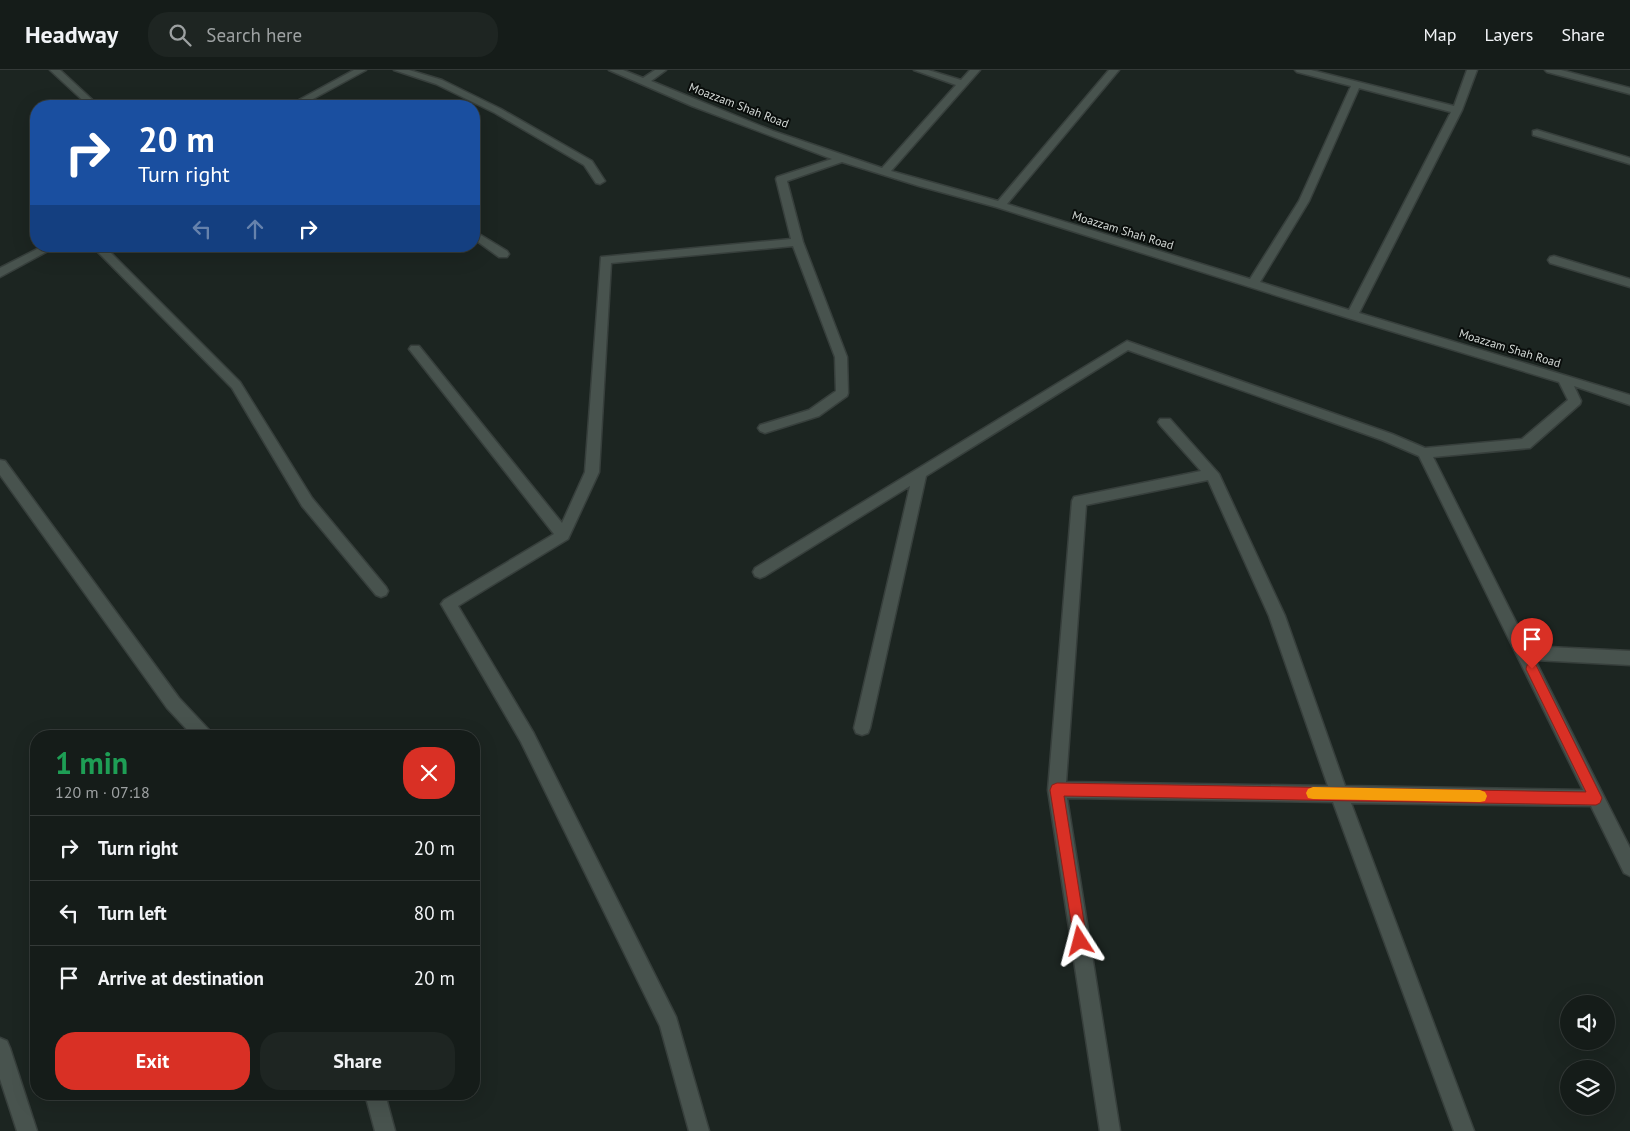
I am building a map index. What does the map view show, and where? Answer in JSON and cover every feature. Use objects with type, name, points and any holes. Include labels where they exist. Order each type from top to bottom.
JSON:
[{"type":"street","points":[[55,70],[88,100]]},
{"type":"street","points":[[304,100],[361,70]]},
{"type":"street","points":[[398,70],[439,82],[476,100]]},
{"type":"street","name":"Moazzam Shah Road","points":[[614,70],[645,81],[694,104],[842,159],[954,194],[1000,205],[1352,315],[1564,378],[1630,400]]},
{"type":"street","points":[[645,81],[661,70]]},
{"type":"street","points":[[919,70],[962,84]]},
{"type":"street","points":[[885,172],[975,70]]},
{"type":"street","points":[[1000,205],[1114,70]]},
{"type":"street","points":[[1300,70],[1457,110]]},
{"type":"street","points":[[1352,315],[1457,110],[1472,70]]},
{"type":"street","points":[[1550,70],[1630,92]]},
{"type":"street","points":[[1252,284],[1304,201],[1356,85]]},
{"type":"street","points":[[480,102],[588,163],[600,181]]},
{"type":"street","points":[[1538,133],[1630,161]]},
{"type":"street","points":[[765,428],[814,413],[842,393],[841,357],[797,242],[782,179],[842,159]]},
{"type":"street","points":[[480,238],[503,254]]},
{"type":"street","points":[[699,1131],[669,1024],[527,737],[449,604],[563,535],[592,472],[605,260],[797,242]]},
{"type":"street","points":[[0,273],[40,252]]},
{"type":"street","points":[[103,252],[236,384],[307,502],[381,591]]},
{"type":"street","points":[[1554,260],[1630,283]]},
{"type":"street","points":[[760,572],[1127,345],[1388,437],[1424,453],[1525,444],[1575,401],[1564,378]]},
{"type":"street","points":[[415,349],[563,535]]},
{"type":"street","points":[[1165,422],[1212,474],[1277,616],[1339,794],[1464,1131]]},
{"type":"street","points":[[1424,453],[1630,867]]},
{"type":"street","points":[[0,465],[174,703],[199,730]]},
{"type":"street","points":[[862,728],[920,473]]},
{"type":"street","points":[[1110,1131],[1057,790],[1078,501],[1212,474]]},
{"type":"street","points":[[1524,653],[1630,658]]},
{"type":"street","points":[[1057,790],[1596,798]]},
{"type":"street","points":[[0,1048],[27,1131]]},
{"type":"street","points":[[377,1100],[385,1131]]},
{"type":"slow traffic","points":[[1313,793],[1480,796]]},
{"type":"route","points":[[1080,941],[1057,790],[1596,798],[1532,669]]}]
